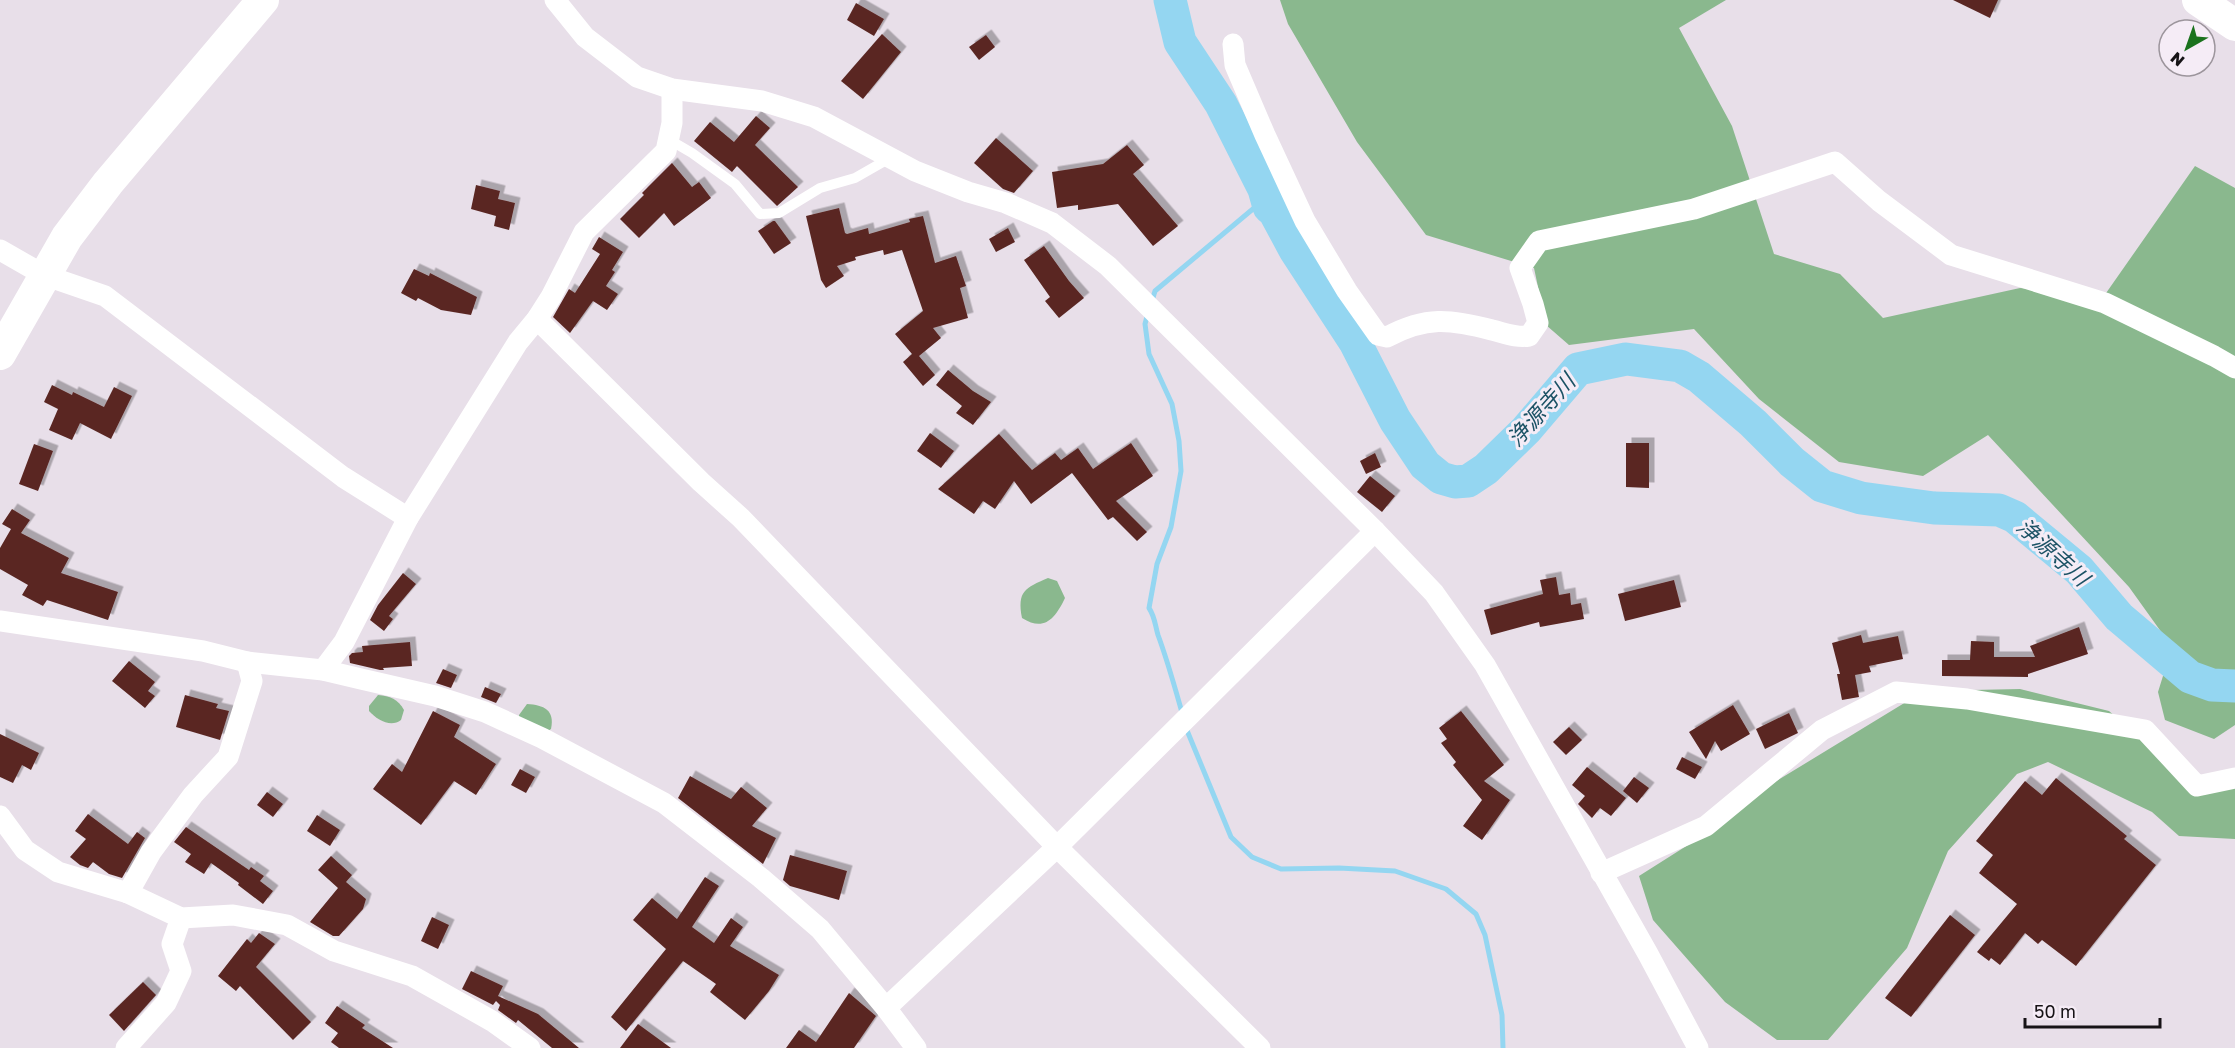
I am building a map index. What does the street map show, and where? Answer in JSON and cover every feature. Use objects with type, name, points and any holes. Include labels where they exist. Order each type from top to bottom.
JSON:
[{"type":"street","points":[[0,354],[67,237],[108,183],[263,0]]},
{"type":"street","points":[[555,0],[585,37],[636,77],[672,89],[762,100],[814,117],[915,171],[968,192],[1006,203],[1052,223],[1108,266],[1375,531],[1434,593],[1485,665],[1698,1048]]},
{"type":"street","points":[[2198,0],[2235,25]]},
{"type":"street","points":[[1233,44],[1236,65],[1265,135],[1305,220],[1347,291],[1378,335],[1387,338],[1408,326],[1447,320],[1468,323],[1519,338],[1529,336],[1538,323],[1520,268],[1539,241],[1694,208],[1835,162],[1879,201],[1951,255],[2105,303],[2235,368]]},
{"type":"street","points":[[323,670],[344,642],[408,518],[518,342],[551,297],[584,232],[666,151],[672,123],[672,89]]},
{"type":"street","points":[[0,250],[44,275],[105,296],[343,477],[408,518]]},
{"type":"street","points":[[537,319],[701,482],[741,518],[1057,847],[1260,1048]]},
{"type":"street","points":[[886,1008],[1057,847],[1375,531]]},
{"type":"street","points":[[0,621],[203,651],[247,662],[323,670],[435,696],[485,712],[542,738],[664,803],[761,878],[820,929],[916,1048]]},
{"type":"street","points":[[128,893],[152,852],[193,795],[228,757],[252,681],[247,662]]},
{"type":"street","points":[[1601,873],[1706,826],[1822,730],[1896,692],[1966,699],[2145,730],[2197,786],[2235,778]]},
{"type":"street","points":[[0,816],[25,850],[58,872],[128,893],[181,918],[233,915],[287,925],[334,951],[412,976],[492,1021],[530,1048]]},
{"type":"street","points":[[126,1048],[166,1003],[181,971],[172,944],[181,918]]},
{"type":"lane","points":[[668,139],[735,184],[760,214],[778,213],[820,188],[855,178],[890,158]]},
{"type":"green space","points":[[1280,0],[1726,0],[1679,28],[1732,126],[1774,254],[1840,274],[1883,318],[2020,288],[2104,296],[2195,166],[2235,188],[2235,725],[2214,739],[2165,720],[2158,692],[2172,647],[2129,587],[1988,435],[1923,476],[1839,462],[1759,399],[1694,329],[1569,345],[1546,325],[1534,268],[1426,235],[1357,142],[1288,24]]},
{"type":"green space","points":[[1048,578],[1057,581],[1065,598],[1057,612],[1043,623],[1037,624],[1022,618],[1022,596],[1028,588]]},
{"type":"green space","points":[[2020,689],[2109,711],[2186,776],[2235,776],[2235,839],[2179,836],[2152,812],[2048,762],[2017,774],[1948,851],[1907,948],[1828,1040],[1777,1040],[1725,1002],[1653,920],[1639,876],[1699,838],[1765,788],[1924,691]]},
{"type":"green space","points":[[378,695],[390,697],[399,703],[404,710],[401,720],[393,723],[384,722],[369,711],[369,706]]},
{"type":"green space","points":[[527,704],[543,707],[550,713],[551,729],[545,733],[519,720],[519,715]]},
{"type":"building","points":[[1953,0],[1998,0],[1990,18]]},
{"type":"building","points":[[856,3],[884,19],[874,36],[847,20]]},
{"type":"building","points":[[882,34],[901,52],[863,99],[841,81]]},
{"type":"building","points":[[986,35],[995,47],[979,60],[969,47]]},
{"type":"building","points":[[756,116],[770,128],[755,145],[798,187],[777,206],[737,166],[732,172],[694,141],[710,122],[734,142]]},
{"type":"building","points":[[996,138],[1033,171],[1014,193],[1003,189],[974,163]]},
{"type":"building","points":[[1127,145],[1144,165],[1133,174],[1178,226],[1153,246],[1118,204],[1078,210],[1078,205],[1057,208],[1052,172],[1103,164]]},
{"type":"building","points":[[672,163],[692,187],[699,182],[711,198],[674,226],[664,213],[639,238],[620,219]]},
{"type":"building","points":[[476,185],[500,191],[498,199],[515,203],[509,230],[494,226],[496,216],[471,209]]},
{"type":"building","points":[[839,208],[847,234],[868,228],[869,234],[923,216],[935,263],[956,256],[966,286],[960,288],[968,318],[933,328],[941,338],[919,356],[935,375],[923,386],[903,362],[912,354],[895,334],[923,311],[902,250],[884,255],[883,250],[855,257],[856,260],[837,266],[844,276],[826,288],[821,280],[806,216]]},
{"type":"building","points":[[773,221],[791,243],[774,254],[758,231]]},
{"type":"building","points":[[1008,228],[1015,242],[996,252],[989,239]]},
{"type":"building","points":[[599,237],[623,252],[606,286],[618,294],[607,310],[593,301],[570,333],[553,317],[569,289],[575,293],[600,254],[592,249]]},
{"type":"building","points":[[1044,246],[1084,298],[1059,318],[1045,301],[1050,297],[1024,260]]},
{"type":"building","points":[[414,269],[429,276],[430,273],[477,297],[471,315],[441,310],[418,298],[416,301],[401,293]]},
{"type":"building","points":[[948,370],[973,391],[991,402],[973,425],[956,413],[962,406],[936,385]]},
{"type":"building","points":[[52,385],[104,407],[114,387],[132,396],[111,439],[80,423],[72,440],[49,430],[58,409],[44,402]]},
{"type":"building","points":[[930,433],[954,451],[941,468],[917,451]]},
{"type":"building","points":[[999,434],[1032,470],[1055,453],[1061,460],[1078,448],[1093,469],[1131,443],[1153,476],[1116,501],[1147,532],[1137,541],[1113,517],[1108,520],[1072,473],[1031,504],[1014,481],[995,509],[983,501],[974,514],[938,489]]},
{"type":"building","points":[[1626,443],[1649,443],[1649,488],[1626,487]]},
{"type":"building","points":[[34,444],[53,451],[38,491],[19,484]]},
{"type":"building","points":[[1375,453],[1381,467],[1366,474],[1360,461]]},
{"type":"building","points":[[1370,476],[1395,496],[1382,512],[1357,492]]},
{"type":"building","points":[[12,509],[30,520],[21,533],[69,558],[61,573],[118,592],[108,620],[47,600],[43,606],[22,595],[28,585],[0,569],[0,548],[11,529],[2,524]]},
{"type":"building","points":[[403,573],[416,584],[389,616],[393,619],[384,631],[370,620],[378,605]]},
{"type":"building","points":[[1556,577],[1559,595],[1570,593],[1571,605],[1581,603],[1584,619],[1540,627],[1539,622],[1491,635],[1484,610],[1543,594],[1540,580]]},
{"type":"building","points":[[1674,580],[1681,607],[1625,621],[1618,594]]},
{"type":"building","points":[[2079,627],[2088,654],[2028,674],[2028,677],[1942,676],[1942,660],[1970,660],[1971,641],[1994,642],[1994,657],[2035,657],[2030,646]]},
{"type":"building","points":[[1861,635],[1863,643],[1898,636],[1903,659],[1869,666],[1871,672],[1855,675],[1859,697],[1842,700],[1837,674],[1840,674],[1832,643]]},
{"type":"building","points":[[410,642],[412,666],[380,670],[350,663],[349,656],[352,653],[363,652],[362,646]]},
{"type":"building","points":[[129,661],[155,682],[148,691],[155,696],[145,708],[112,681]]},
{"type":"building","points":[[443,669],[457,675],[451,688],[436,683]]},
{"type":"building","points":[[485,687],[501,694],[496,703],[481,697]]},
{"type":"building","points":[[185,695],[218,704],[216,708],[229,711],[220,740],[176,727]]},
{"type":"building","points":[[1733,705],[1750,734],[1721,751],[1715,741],[1706,759],[1689,732]]},
{"type":"building","points":[[433,711],[460,725],[454,737],[496,764],[476,795],[454,781],[421,825],[373,789],[392,764],[402,772]]},
{"type":"building","points":[[1461,711],[1504,765],[1484,781],[1510,800],[1482,840],[1463,826],[1482,800],[1453,765],[1456,762],[1441,743],[1447,739],[1439,728]]},
{"type":"building","points":[[1789,713],[1798,733],[1765,749],[1756,729]]},
{"type":"building","points":[[1569,727],[1582,740],[1566,755],[1553,742]]},
{"type":"building","points":[[0,734],[39,753],[31,770],[22,765],[13,783],[0,777]]},
{"type":"building","points":[[1682,757],[1702,767],[1695,779],[1676,769]]},
{"type":"building","points":[[1587,767],[1626,798],[1611,816],[1600,808],[1592,818],[1578,804],[1585,796],[1572,785]]},
{"type":"building","points":[[520,769],[535,777],[526,793],[511,785]]},
{"type":"building","points":[[690,776],[731,799],[741,787],[767,808],[752,826],[776,838],[763,864],[678,798]]},
{"type":"building","points":[[1634,777],[1649,788],[1637,803],[1623,791]]},
{"type":"building","points":[[2056,778],[2127,836],[2124,839],[2156,865],[2076,966],[2042,940],[2038,944],[2025,933],[2000,965],[1991,958],[1989,961],[1977,952],[2017,904],[1979,873],[1993,855],[1976,841],[2025,781],[2042,795]]},
{"type":"building","points":[[267,792],[283,804],[273,817],[257,805]]},
{"type":"building","points":[[88,814],[128,844],[137,832],[145,838],[122,878],[109,874],[93,862],[88,868],[70,857],[86,839],[75,831]]},
{"type":"building","points":[[317,815],[340,830],[330,846],[307,831]]},
{"type":"building","points":[[186,827],[249,870],[251,867],[264,876],[260,881],[273,891],[263,904],[211,863],[204,874],[185,862],[191,854],[174,842]]},
{"type":"building","points":[[790,855],[847,871],[839,900],[790,886],[783,880]]},
{"type":"building","points":[[331,856],[352,875],[346,882],[366,899],[363,909],[339,936],[333,936],[310,922],[338,888],[318,870]]},
{"type":"building","points":[[705,877],[719,886],[692,927],[714,943],[731,918],[743,927],[730,946],[779,975],[745,1020],[710,992],[716,984],[683,961],[626,1031],[611,1017],[666,949],[633,920],[652,898],[677,919]]},
{"type":"building","points":[[1950,915],[1975,935],[1911,1017],[1885,998]]},
{"type":"building","points":[[432,917],[449,925],[438,949],[421,941]]},
{"type":"building","points":[[259,933],[275,944],[256,967],[311,1022],[293,1040],[240,986],[236,991],[218,976],[247,939],[251,943]]},
{"type":"building","points":[[471,971],[503,986],[498,996],[538,1014],[579,1048],[552,1048],[518,1020],[516,1023],[498,1010],[500,1005],[496,1001],[493,1005],[462,989]]},
{"type":"building","points":[[143,982],[156,995],[124,1031],[109,1015]]},
{"type":"building","points":[[849,993],[876,1016],[854,1048],[786,1048],[799,1030],[816,1042]]},
{"type":"building","points":[[337,1006],[365,1025],[362,1028],[393,1048],[339,1048],[331,1042],[338,1033],[325,1023]]},
{"type":"building","points":[[638,1024],[671,1048],[620,1048]]},
{"type":"waterway","name":"浄源寺川","points":[[1170,0],[1180,42],[1221,104],[1264,189],[1269,207],[1274,211],[1295,250],[1355,342],[1395,420],[1425,465],[1441,478],[1455,482],[1468,481],[1486,469],[1526,430],[1578,369],[1626,359],[1680,366],[1699,377],[1753,423],[1792,462],[1822,486],[1861,498],[1934,508],[1999,510],[2015,517],[2079,570],[2119,617],[2190,677],[2212,685],[2235,686]]},
{"type":"waterway","points":[[1152,301],[1155,291],[1266,198]]},
{"type":"waterway","points":[[1148,313],[1145,324],[1149,354],[1172,404],[1179,441],[1181,471],[1171,527],[1157,564],[1149,608],[1183,716]]},
{"type":"waterway","points":[[1186,728],[1231,837],[1252,857],[1281,869],[1339,868],[1395,871],[1446,889],[1476,914],[1485,935],[1502,1015],[1503,1048]]}]
